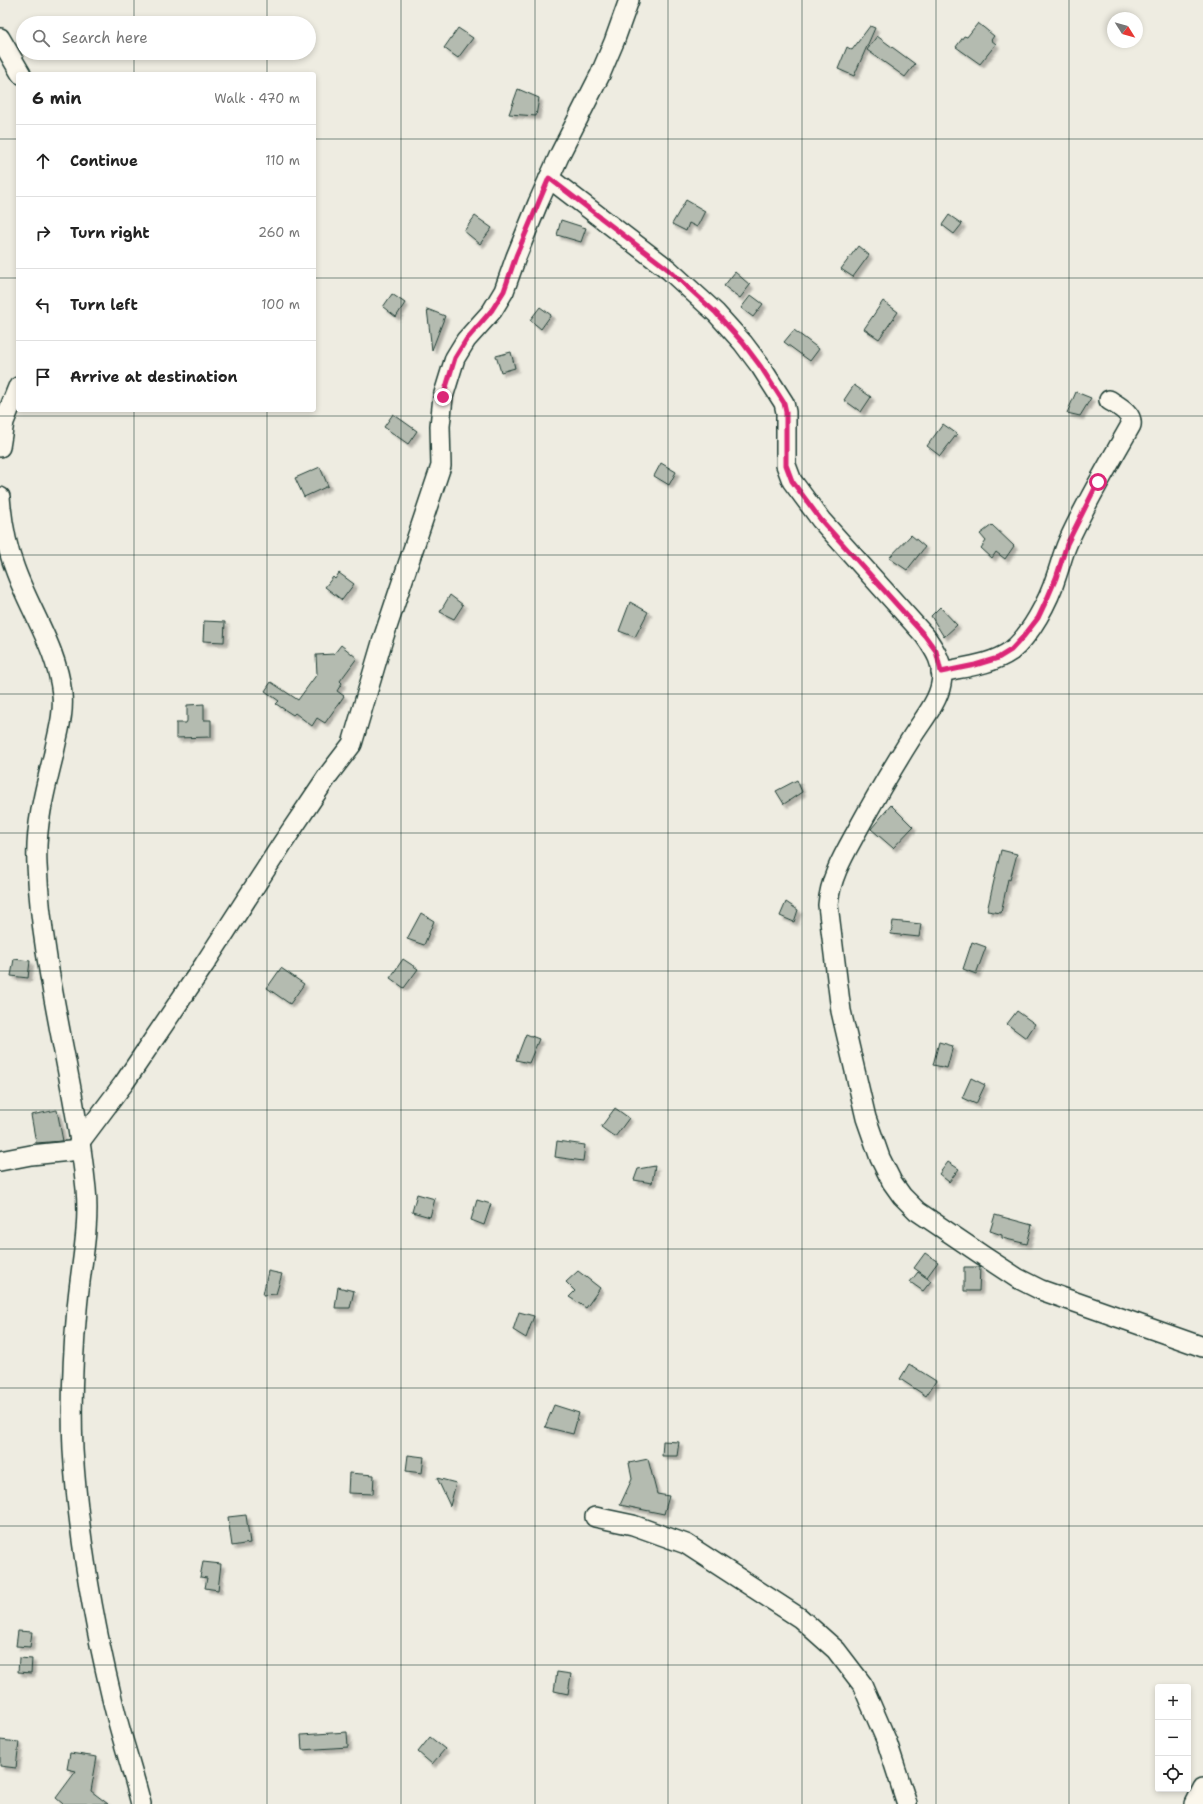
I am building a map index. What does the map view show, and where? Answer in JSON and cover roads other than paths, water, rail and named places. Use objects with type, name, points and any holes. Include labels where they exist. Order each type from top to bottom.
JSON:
[{"type":"street","points":[[0,1161],[80,1147],[204,965],[329,774],[352,744],[385,631],[441,466],[440,426],[443,397],[455,358],[466,340],[492,310],[504,291],[516,256],[549,178],[602,68],[623,20],[629,0]]},
{"type":"street","points":[[0,38],[20,72]]},
{"type":"street","points":[[549,178],[669,270],[716,313],[743,343],[761,367],[784,403],[786,412],[786,465],[792,481],[821,520],[925,636],[936,651],[941,672],[941,684],[934,702],[883,783],[842,859],[829,892],[828,905],[841,1011],[866,1118],[880,1158],[895,1187],[917,1211],[1017,1278],[1061,1298],[1203,1347]]},
{"type":"street","points":[[0,446],[4,422],[16,392]]},
{"type":"street","points":[[941,672],[975,665],[998,658],[1011,650],[1038,618],[1056,578],[1070,537],[1098,482],[1131,425],[1132,421],[1127,413],[1109,400]]},
{"type":"street","points":[[0,497],[6,540],[15,570],[51,646],[62,695],[62,720],[53,753],[38,826],[36,861],[49,968],[80,1147],[86,1192],[83,1268],[77,1308],[74,1372],[73,1448],[77,1505],[95,1621],[109,1688],[141,1804]]},
{"type":"street","points":[[595,1517],[633,1525],[686,1544],[800,1618],[836,1650],[862,1684],[887,1742],[908,1804]]},
{"type":"street","points":[[1195,1804],[1203,1788]]}]
